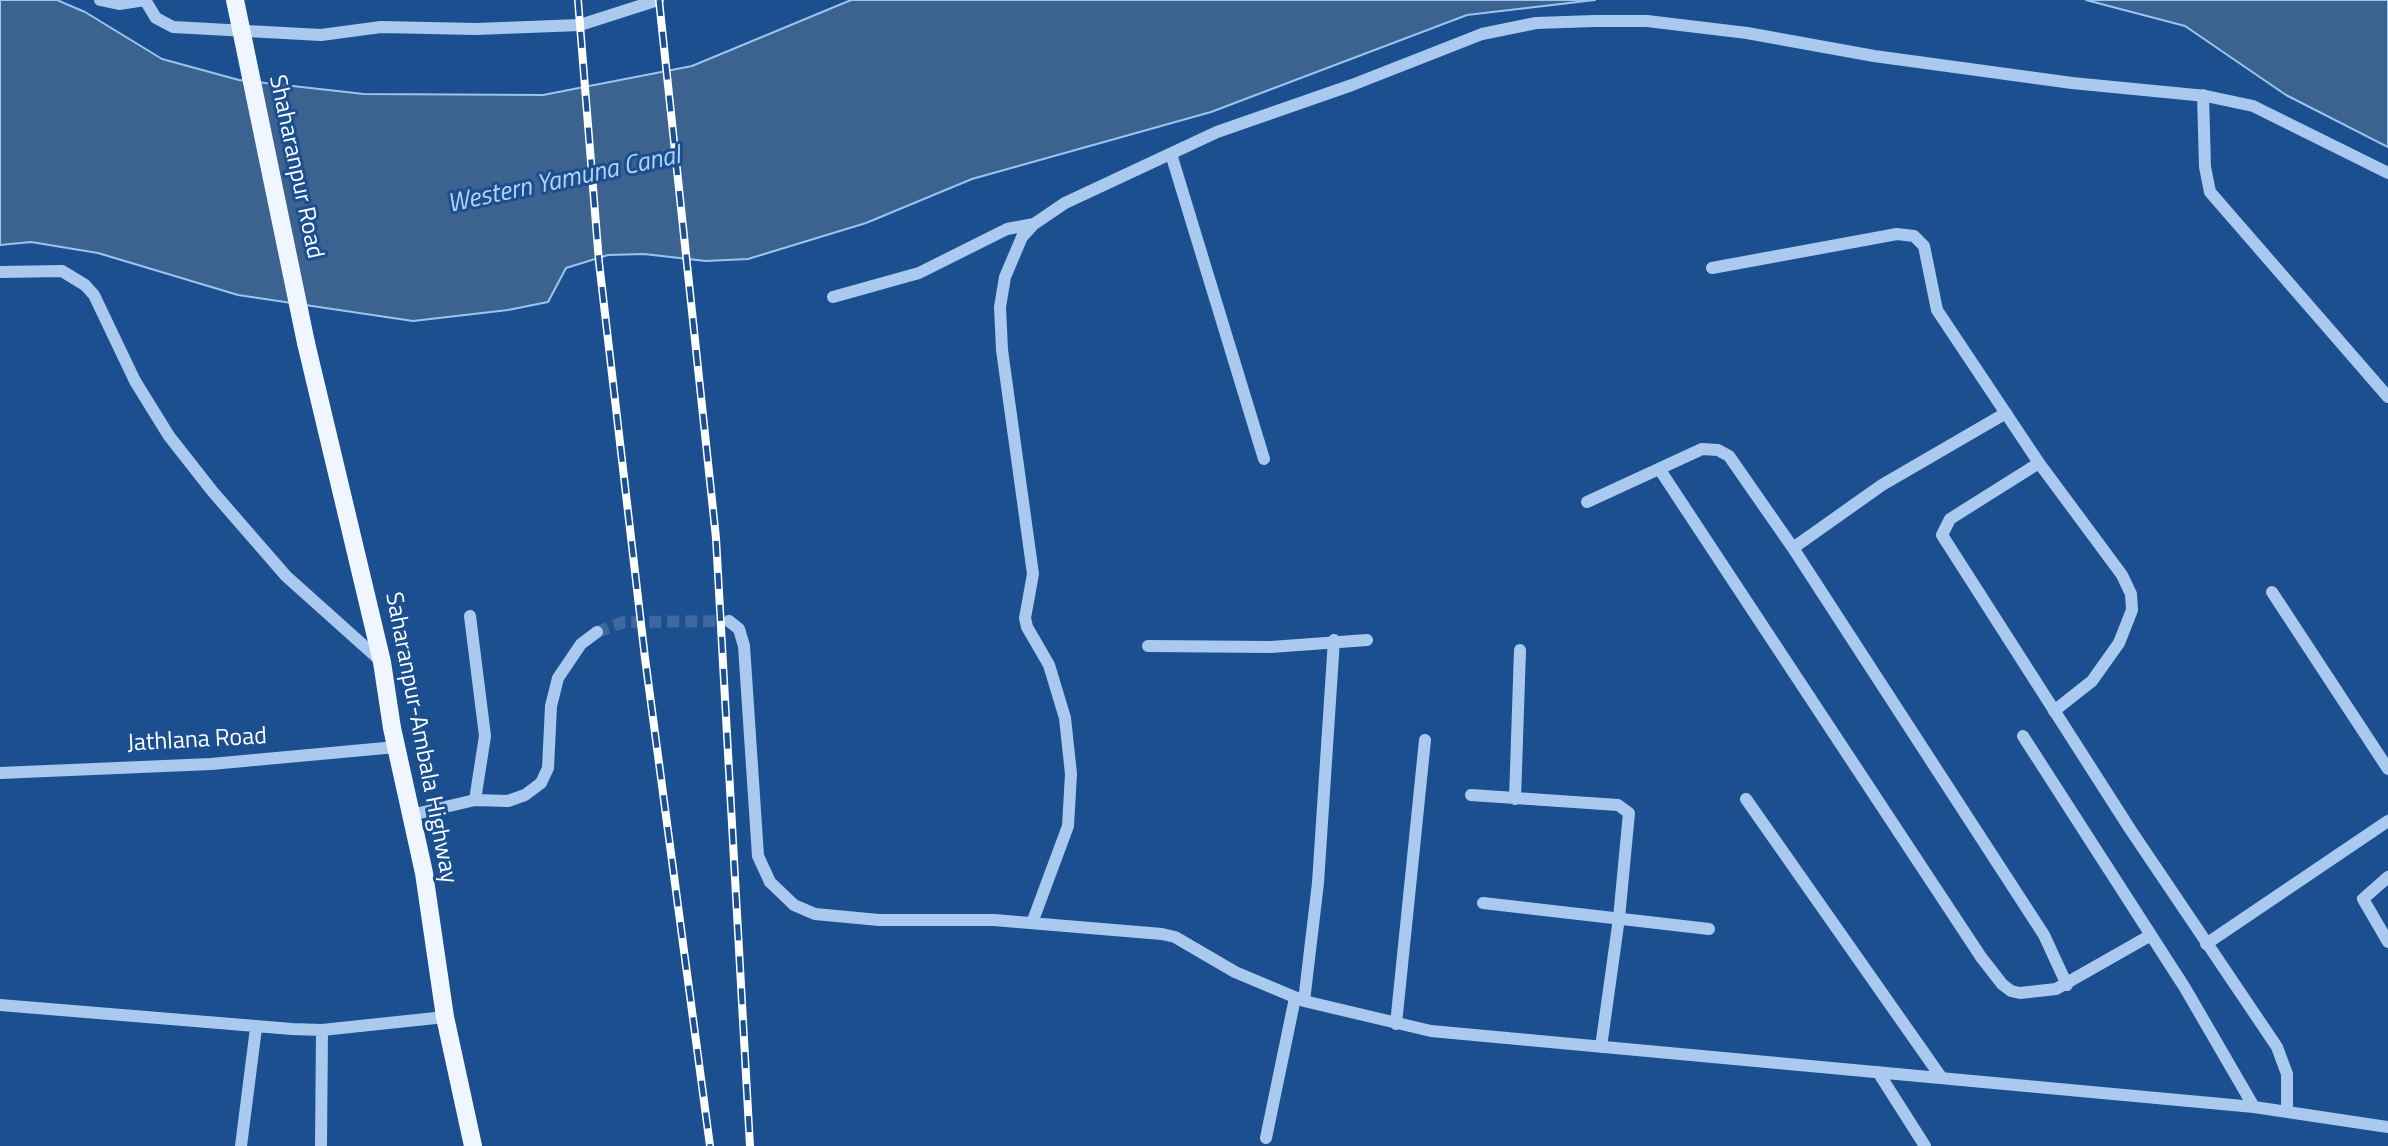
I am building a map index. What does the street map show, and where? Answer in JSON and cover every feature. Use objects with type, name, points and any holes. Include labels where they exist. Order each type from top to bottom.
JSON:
[{"type":"main road","name":"Shaharanpur Road","points":[[235,0],[306,343]]},
{"type":"main road","name":"Saharanpur-Ambala Highway","points":[[306,343],[382,662],[396,747],[424,873],[445,1017],[472,1146]]},
{"type":"street","points":[[100,0],[119,4],[145,0],[156,18],[173,27],[321,34],[381,27],[475,29],[580,25],[658,0]]},
{"type":"street","points":[[1032,923],[1063,844],[1071,806],[1065,718],[1049,665],[1027,627],[1025,618],[1033,574],[1002,350],[1000,307],[1005,277],[1013,254],[1034,224],[1065,203],[1217,132],[1352,86],[1482,34],[1536,23],[1647,21],[1747,33],[1874,56],[2072,83],[2203,95],[2253,106],[2388,173]]},
{"type":"street","points":[[2203,95],[2204,167],[2210,192],[2388,397]]},
{"type":"street","points":[[1171,154],[1264,459]]},
{"type":"street","points":[[833,297],[919,272],[1007,229],[1034,224]]},
{"type":"street","points":[[1712,268],[1897,233],[1914,236],[1927,253],[1937,310],[2039,463],[2122,575],[2131,594],[2132,610],[2119,643],[2092,681],[2054,710]]},
{"type":"street","points":[[0,272],[62,271],[85,285],[94,295],[135,381],[169,436],[213,492],[286,576],[382,662]]},
{"type":"street","points":[[1793,548],[1882,485],[2006,412]]},
{"type":"street","points":[[1587,502],[1702,449],[1724,452],[1734,461],[2044,935],[2067,985]]},
{"type":"street","points":[[2039,463],[1950,519],[1942,530],[1942,535],[2284,1061],[2288,1088],[2287,1111]]},
{"type":"street","points":[[1660,470],[1996,978],[2011,991],[2020,993],[2067,985],[2151,935]]},
{"type":"street","points":[[2272,592],[2388,769]]},
{"type":"street","points":[[470,616],[485,737],[475,800]]},
{"type":"street","points":[[729,621],[738,629],[744,646],[758,856],[770,882],[794,905],[815,914],[879,920],[1100,927],[1175,937],[1235,972],[1299,1000],[1431,1031],[2255,1107],[2388,1127]]},
{"type":"street","points":[[411,816],[475,800],[508,801],[525,795],[541,783],[548,768],[551,706],[558,678],[581,644],[597,632]]},
{"type":"street","points":[[1148,646],[1271,647],[1334,640],[1367,640]]},
{"type":"street","points":[[1266,1138],[1299,1000],[1318,883],[1334,640]]},
{"type":"street","points":[[1515,799],[1520,650]]},
{"type":"street","points":[[2023,736],[2151,935],[2255,1107]]},
{"type":"street","points":[[1396,1024],[1425,740]]},
{"type":"street","name":"Jathlana Road","points":[[0,774],[211,764],[396,747]]},
{"type":"street","points":[[1471,795],[1618,805],[1627,811],[1619,918],[1601,1046]]},
{"type":"street","points":[[1746,799],[1941,1077]]},
{"type":"street","points":[[2206,944],[2388,821]]},
{"type":"street","points":[[2388,877],[2363,899],[2388,942]]},
{"type":"street","points":[[1483,903],[1709,929]]},
{"type":"street","points":[[0,1005],[256,1028],[322,1030],[445,1017]]},
{"type":"street","points":[[241,1146],[256,1028]]},
{"type":"street","points":[[321,1146],[322,1030]]},
{"type":"street","points":[[1878,1072],[1924,1146]]},
{"type":"water","name":"Western Yamuna Canal","points":[[0,0],[57,0],[85,12],[162,59],[239,80],[364,94],[543,95],[692,66],[851,0],[1595,0],[1467,15],[1211,112],[972,179],[866,223],[748,259],[706,261],[644,254],[608,255],[566,268],[548,302],[508,310],[413,321],[238,295],[98,253],[31,242],[0,245]]},
{"type":"water","points":[[2086,0],[2388,0],[2388,147],[2286,95],[2185,26]]},
{"type":"tunnel","points":[[597,632],[624,622],[729,621]]},
{"type":"railway","points":[[578,0],[599,262],[645,658],[710,1146]]},
{"type":"railway","points":[[659,0],[716,538],[750,1146]]}]
